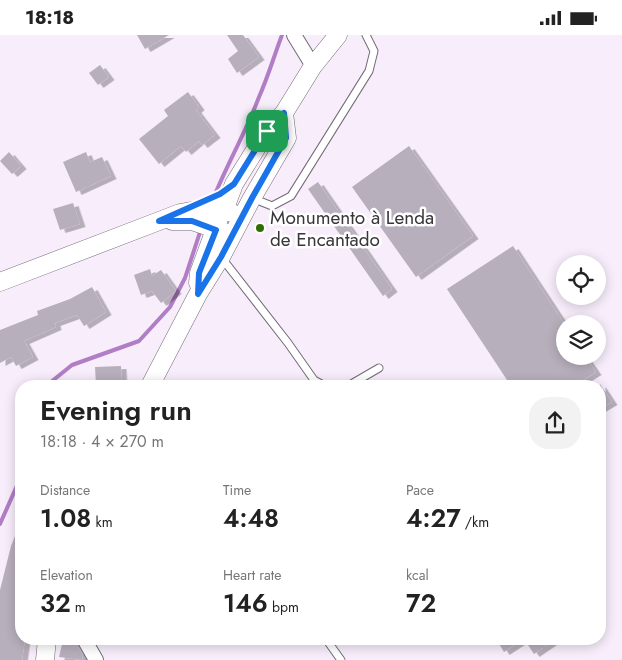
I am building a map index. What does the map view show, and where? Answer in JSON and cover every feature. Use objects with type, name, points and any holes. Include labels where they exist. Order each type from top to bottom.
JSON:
[{"type":"street","points":[[294,35],[313,66]]},
{"type":"street","points":[[153,380],[198,294],[221,257],[220,216],[225,199],[267,131],[284,113],[313,66],[338,35]]},
{"type":"street","points":[[198,294],[199,273],[220,231],[241,218],[286,138],[284,113]]},
{"type":"street","points":[[225,199],[241,218]]},
{"type":"street","points":[[0,282],[159,221],[225,199]]},
{"type":"street","points":[[193,211],[220,231]]},
{"type":"street","points":[[45,660],[46,645]]},
{"type":"street","points":[[87,645],[96,660]]},
{"type":"lane","points":[[252,198],[272,206],[291,196],[369,71],[374,51],[366,35]]},
{"type":"lane","points":[[221,257],[288,343],[314,380]]},
{"type":"lane","points":[[358,380],[378,368]]},
{"type":"lane","points":[[331,645],[342,660]]},
{"type":"building","points":[[137,35],[169,35],[145,49]]},
{"type":"building","points":[[227,35],[243,35],[259,57],[237,73],[228,59],[238,51]]},
{"type":"building","points":[[100,65],[109,77],[98,85],[89,73]]},
{"type":"building","points":[[188,92],[199,107],[196,110],[215,135],[202,145],[199,141],[186,152],[181,146],[159,164],[139,139],[168,116],[164,110]]},
{"type":"building","points":[[409,146],[473,236],[416,277],[352,187]]},
{"type":"building","points":[[9,152],[21,166],[12,174],[0,161]]},
{"type":"building","points":[[86,152],[90,162],[102,157],[111,176],[76,192],[63,162]]},
{"type":"building","points":[[318,182],[392,289],[383,296],[308,189]]},
{"type":"building","points":[[73,203],[80,224],[60,230],[53,209]]},
{"type":"building","points":[[513,246],[558,315],[556,315],[556,365],[591,365],[596,372],[583,380],[507,380],[447,289]]},
{"type":"building","points":[[150,269],[152,276],[161,270],[176,291],[161,303],[152,291],[141,295],[134,275]]},
{"type":"building","points":[[92,287],[106,312],[84,326],[77,315],[55,323],[56,327],[24,341],[33,357],[16,366],[11,357],[0,363],[0,330],[38,315],[37,311],[70,299]]},
{"type":"building","points":[[121,366],[122,380],[96,380],[95,367]]},
{"type":"building","points":[[606,393],[612,402],[606,406]]},
{"type":"building","points":[[15,536],[15,645],[24,645],[22,660],[0,660],[0,590]]},
{"type":"building","points":[[62,645],[78,645],[83,655],[82,660],[59,657]]},
{"type":"building","points":[[500,645],[515,645],[504,652]]},
{"type":"building","points":[[528,645],[547,645],[534,654]]},
{"type":"waterway","points":[[211,204],[253,111],[282,35]]},
{"type":"waterway","points":[[53,380],[72,365],[139,341],[170,307],[185,278],[201,229]]},
{"type":"waterway","points":[[0,524],[15,490]]},
{"type":"place","name":"Monumento à Lenda de Encantado","points":[[260,228]]},
{"type":"route","points":[[284,113],[286,138],[221,257],[198,294],[199,273],[216,230],[192,221],[159,221],[220,194],[234,184],[267,131],[284,113]]}]
